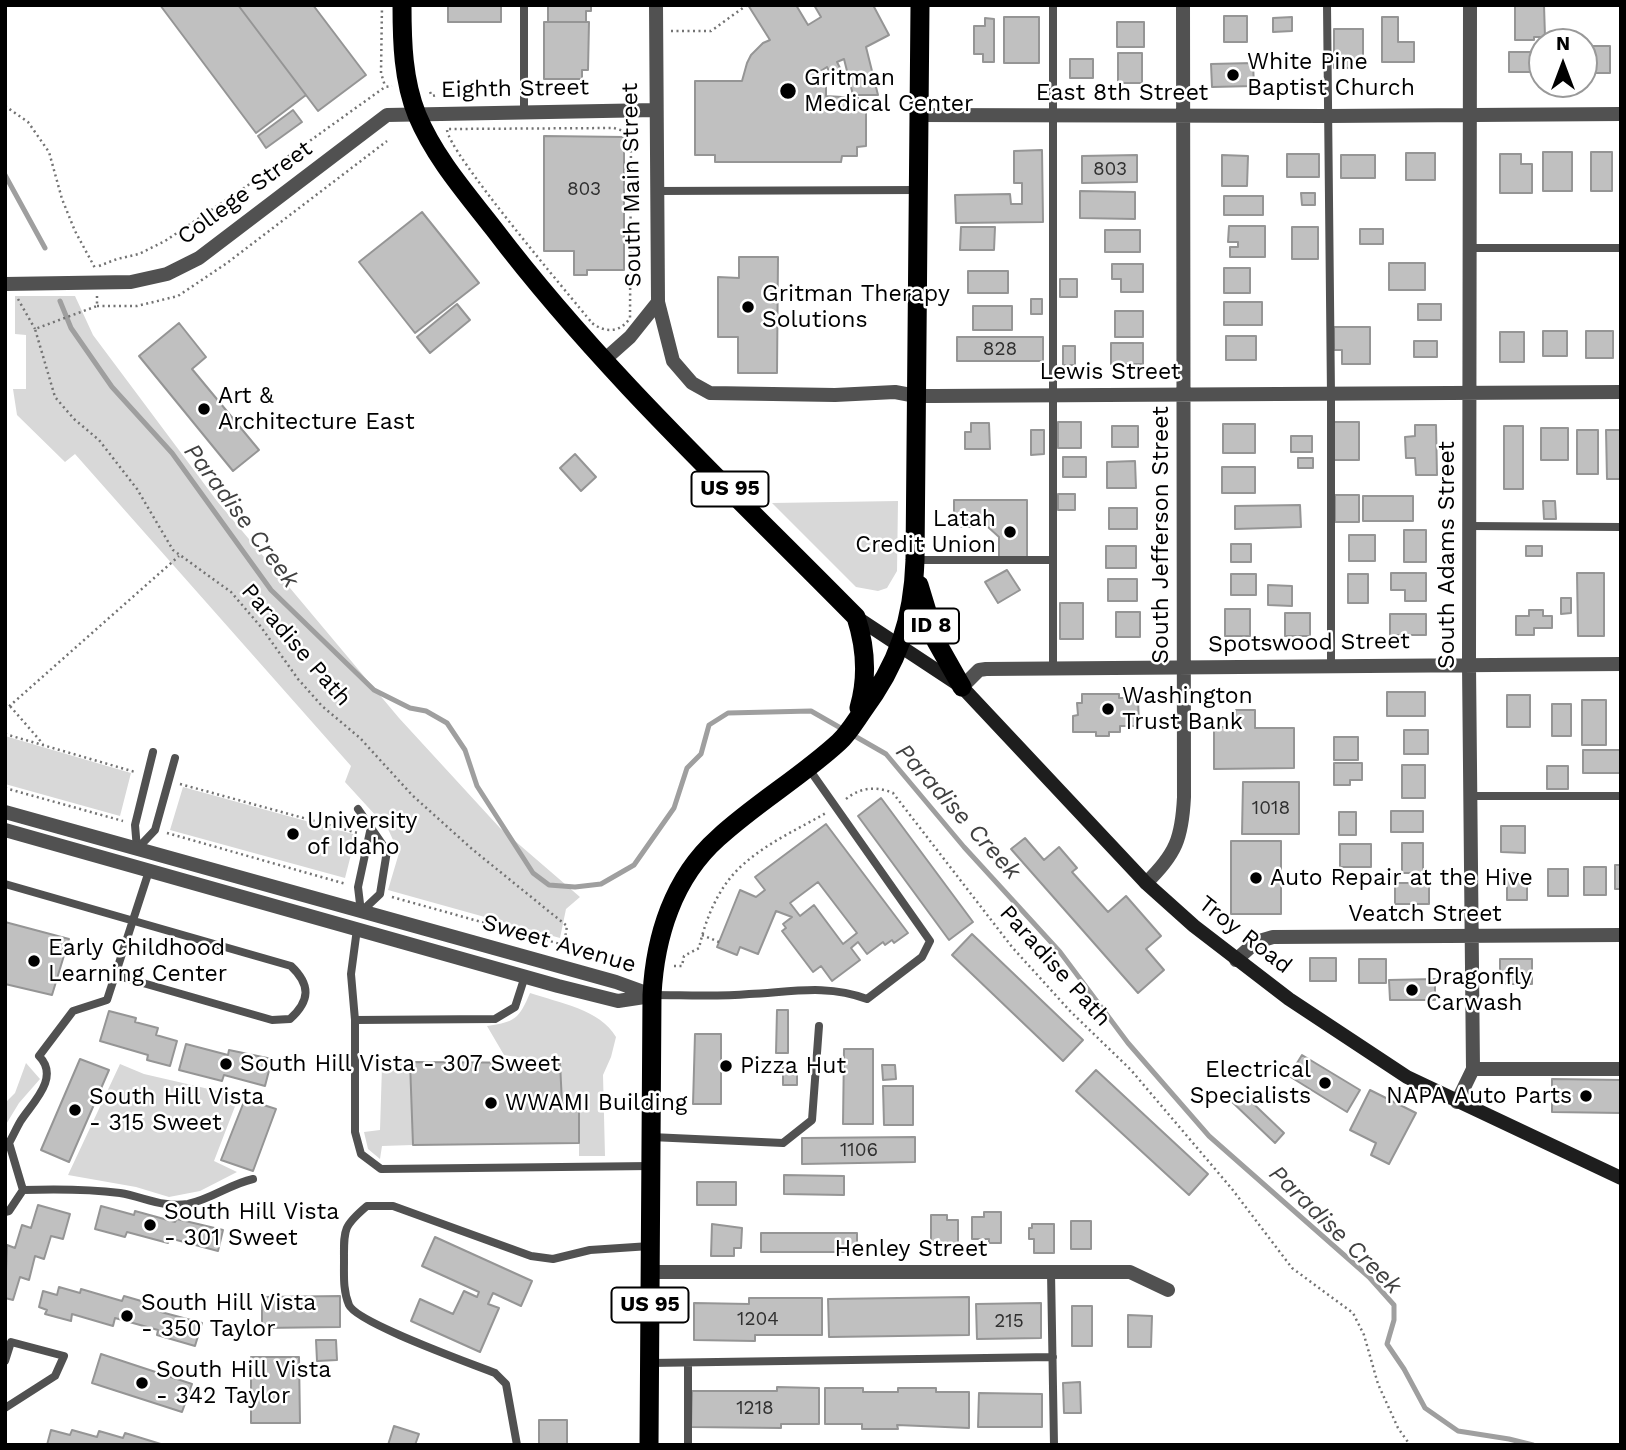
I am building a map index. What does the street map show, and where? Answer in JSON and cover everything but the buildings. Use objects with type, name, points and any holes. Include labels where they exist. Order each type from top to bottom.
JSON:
[{"type":"highway","name":"US 95","points":[[402,5],[405,68],[416,113],[439,157],[511,253],[603,361],[856,617],[866,670],[854,723]]},
{"type":"highway","name":"US 95","points":[[649,1445],[652,996],[660,936],[675,894],[693,865],[716,838],[841,740],[854,723],[880,686],[901,647],[912,604],[915,560],[920,5]]},
{"type":"highway","name":"ID 8","points":[[915,560],[918,582],[931,626],[962,687]]},
{"type":"main road","name":"ID 8","points":[[856,617],[901,647]]},
{"type":"main road","name":"Troy Road","points":[[901,647],[962,687],[1146,883],[1236,960],[1343,1037],[1407,1077],[1621,1178]]},
{"type":"street","name":"South Main Street","points":[[603,361],[631,337],[658,302],[656,5]]},
{"type":"street","name":"South Jefferson Street","points":[[1146,883],[1171,857],[1181,831],[1184,797],[1183,5]]},
{"type":"street","name":"South Adams Street","points":[[1457,1102],[1473,1069],[1469,665],[1470,5]]},
{"type":"street","name":"Eighth Street","points":[[416,113],[656,110]]},
{"type":"street","name":"College Street","points":[[5,284],[131,282],[167,274],[199,258],[387,115],[416,113]]},
{"type":"street","name":"East 8th Street","points":[[918,115],[1621,114]]},
{"type":"street","name":"Lewis Street","points":[[658,302],[673,360],[692,383],[710,393],[835,395],[895,392],[916,396],[1621,392]]},
{"type":"street","name":"Spotswood Street","points":[[962,687],[979,670],[1621,664]]},
{"type":"street","points":[[5,812],[136,849],[132,866]]},
{"type":"street","name":"Sweet Avenue","points":[[5,830],[618,1001],[652,996]]},
{"type":"street","name":"Sweet Avenue","points":[[136,849],[616,982],[652,996]]},
{"type":"street","points":[[357,929],[361,912]]},
{"type":"street","name":"Veatch Street","points":[[1236,960],[1256,942],[1273,937],[1621,935]]},
{"type":"street","points":[[1473,1069],[1621,1069]]},
{"type":"street","name":"Henley Street","points":[[650,1272],[1130,1272],[1168,1290]]},
{"type":"lane","points":[[524,5],[524,112]]},
{"type":"lane","points":[[1053,5],[1053,668]]},
{"type":"lane","points":[[1327,5],[1331,666]]},
{"type":"lane","points":[[657,191],[917,190]]},
{"type":"lane","points":[[1471,247],[1621,248]]},
{"type":"lane","points":[[1470,526],[1621,527]]},
{"type":"lane","points":[[915,560],[1053,560]]},
{"type":"lane","points":[[136,849],[135,825],[153,752]]},
{"type":"lane","points":[[136,849],[155,830],[174,758]]},
{"type":"lane","points":[[652,996],[748,995],[791,990],[844,991],[867,999],[922,957],[930,941],[808,767]]},
{"type":"lane","points":[[1471,796],[1621,796]]},
{"type":"lane","points":[[358,809],[387,850],[380,894],[361,912]]},
{"type":"lane","points":[[361,912],[358,887],[371,827]]},
{"type":"lane","points":[[23,1190],[9,1143],[20,1121],[42,1093],[46,1077],[44,1062],[39,1056],[73,1012],[107,1000],[149,871]]},
{"type":"lane","points":[[5,884],[291,966],[302,977],[306,990],[302,1008],[290,1019],[272,1020],[115,975]]},
{"type":"lane","points":[[357,929],[351,974],[355,1020],[355,1132],[361,1154],[381,1169],[651,1166]]},
{"type":"lane","points":[[355,1020],[495,1019],[515,1007],[525,976]]},
{"type":"lane","points":[[651,1137],[783,1143],[812,1119],[819,1026]]},
{"type":"lane","points":[[23,1190],[80,1189],[123,1194],[160,1205],[188,1204],[218,1194],[235,1183],[253,1179]]},
{"type":"lane","points":[[5,1212],[23,1190]]},
{"type":"lane","points":[[517,1445],[506,1384],[495,1373],[369,1321],[349,1307],[344,1286],[344,1233],[349,1222],[367,1206],[393,1206],[531,1256],[552,1259],[590,1250],[650,1246]]},
{"type":"lane","points":[[1051,1272],[1054,1445]]},
{"type":"lane","points":[[5,1361],[11,1342],[64,1356],[55,1376],[5,1408]]},
{"type":"lane","points":[[650,1363],[1053,1357]]},
{"type":"lane","points":[[688,1363],[688,1445]]},
{"type":"path","points":[[83,269],[95,268],[139,254],[165,241],[385,87],[382,73],[382,5]]},
{"type":"path","points":[[655,31],[711,31],[747,5]]},
{"type":"path","points":[[5,106],[28,122],[49,152],[75,231],[95,268],[96,276]]},
{"type":"path","points":[[614,128],[627,132],[631,141],[630,291],[629,318],[625,326],[604,330],[592,323],[459,155],[447,129],[614,128]]},
{"type":"path","name":"Paradise Path","points":[[15,296],[22,303],[35,330],[55,397],[74,419],[99,440],[137,489],[173,550],[231,592],[322,706],[360,738],[412,795],[472,849],[567,926],[565,945],[380,894]]},
{"type":"path","points":[[35,330],[97,306],[97,296]]},
{"type":"path","points":[[43,744],[7,707],[179,556]]},
{"type":"path","points":[[5,734],[137,772]]},
{"type":"path","points":[[180,783],[358,833],[357,840]]},
{"type":"path","name":"Paradise Path","points":[[612,960],[616,964],[682,965],[684,956],[699,948],[706,918],[723,889],[745,862],[836,807],[853,793],[873,787],[893,793],[1012,947],[1070,1011],[1131,1070],[1232,1189],[1292,1268],[1353,1313],[1364,1335],[1378,1384],[1398,1428],[1410,1445]]},
{"type":"path","points":[[5,788],[135,825]]},
{"type":"path","points":[[155,830],[358,887]]},
{"type":"path","points":[[702,935],[719,942]]},
{"type":"shaded area","points":[[15,296],[75,296],[93,335],[217,501],[399,718],[500,828],[580,897],[566,909],[560,938],[388,890],[399,853],[388,829],[345,782],[351,766],[75,454],[65,462],[17,415],[13,389],[26,389],[26,335],[15,334]]},
{"type":"shaded area","points":[[898,501],[897,571],[887,588],[878,591],[856,587],[772,503]]},
{"type":"shaded area","points":[[5,736],[131,773],[120,816],[5,784]]},
{"type":"shaded area","points":[[183,787],[353,834],[355,839],[345,878],[170,830]]},
{"type":"shaded area","points":[[530,993],[589,1013],[609,1027],[616,1037],[603,1075],[605,1156],[579,1156],[579,1104],[562,1103],[560,1064],[504,1055],[487,1026],[515,1018],[523,1009]]},
{"type":"shaded area","points":[[410,1062],[413,1145],[382,1146],[380,1159],[368,1149],[364,1132],[380,1130],[382,1066]]},
{"type":"shaded area","points":[[26,1063],[40,1079],[19,1103],[5,1126],[5,1103],[15,1093]]},
{"type":"shaded area","points":[[120,1064],[144,1074],[239,1096],[214,1161],[237,1172],[200,1191],[169,1197],[136,1187],[68,1175]]},
{"type":"waterway","name":"Paradise Creek","points":[[5,175],[45,248]]},
{"type":"waterway","name":"Paradise Creek","points":[[60,301],[71,328],[112,387],[172,453],[271,590],[374,690],[410,708],[426,711],[447,723],[465,750],[477,786],[533,873],[549,885],[575,887],[601,884],[634,865],[674,808],[687,768],[701,754],[709,725],[728,713],[811,711],[886,754],[964,847],[1060,952],[1128,1043],[1209,1136],[1369,1277],[1394,1305],[1394,1320],[1387,1344],[1425,1408],[1458,1431],[1533,1445]]},
{"type":"place","name":"White Pine Baptist Church","points":[[1233,75]]},
{"type":"place","name":"Gritman Medical Center","points":[[788,91]]},
{"type":"place","name":"Gritman Therapy Solutions","points":[[748,307]]},
{"type":"place","name":"Art & Architecture East","points":[[204,409]]},
{"type":"place","name":"Latah Credit Union","points":[[1010,532]]},
{"type":"place","name":"Washington Trust Bank","points":[[1108,709]]},
{"type":"place","name":"University of Idaho","points":[[293,834]]},
{"type":"place","name":"Auto Repair at the Hive","points":[[1256,878]]},
{"type":"place","name":"Early Childhood Learning Center","points":[[34,961]]},
{"type":"place","name":"Dragonfly Carwash","points":[[1412,990]]},
{"type":"place","name":"South Hill Vista - 307 Sweet","points":[[226,1064]]},
{"type":"place","name":"Pizza Hut","points":[[726,1066]]},
{"type":"place","name":"Electrical Specialists","points":[[1325,1083]]},
{"type":"place","name":"NAPA Auto Parts","points":[[1586,1096]]},
{"type":"place","name":"WWAMI Building","points":[[491,1103]]},
{"type":"place","name":"South Hill Vista - 315 Sweet","points":[[75,1110]]},
{"type":"place","name":"South Hill Vista - 301 Sweet","points":[[150,1225]]},
{"type":"place","name":"South Hill Vista - 350 Taylor","points":[[127,1316]]},
{"type":"place","name":"South Hill Vista - 342 Taylor","points":[[142,1383]]}]
